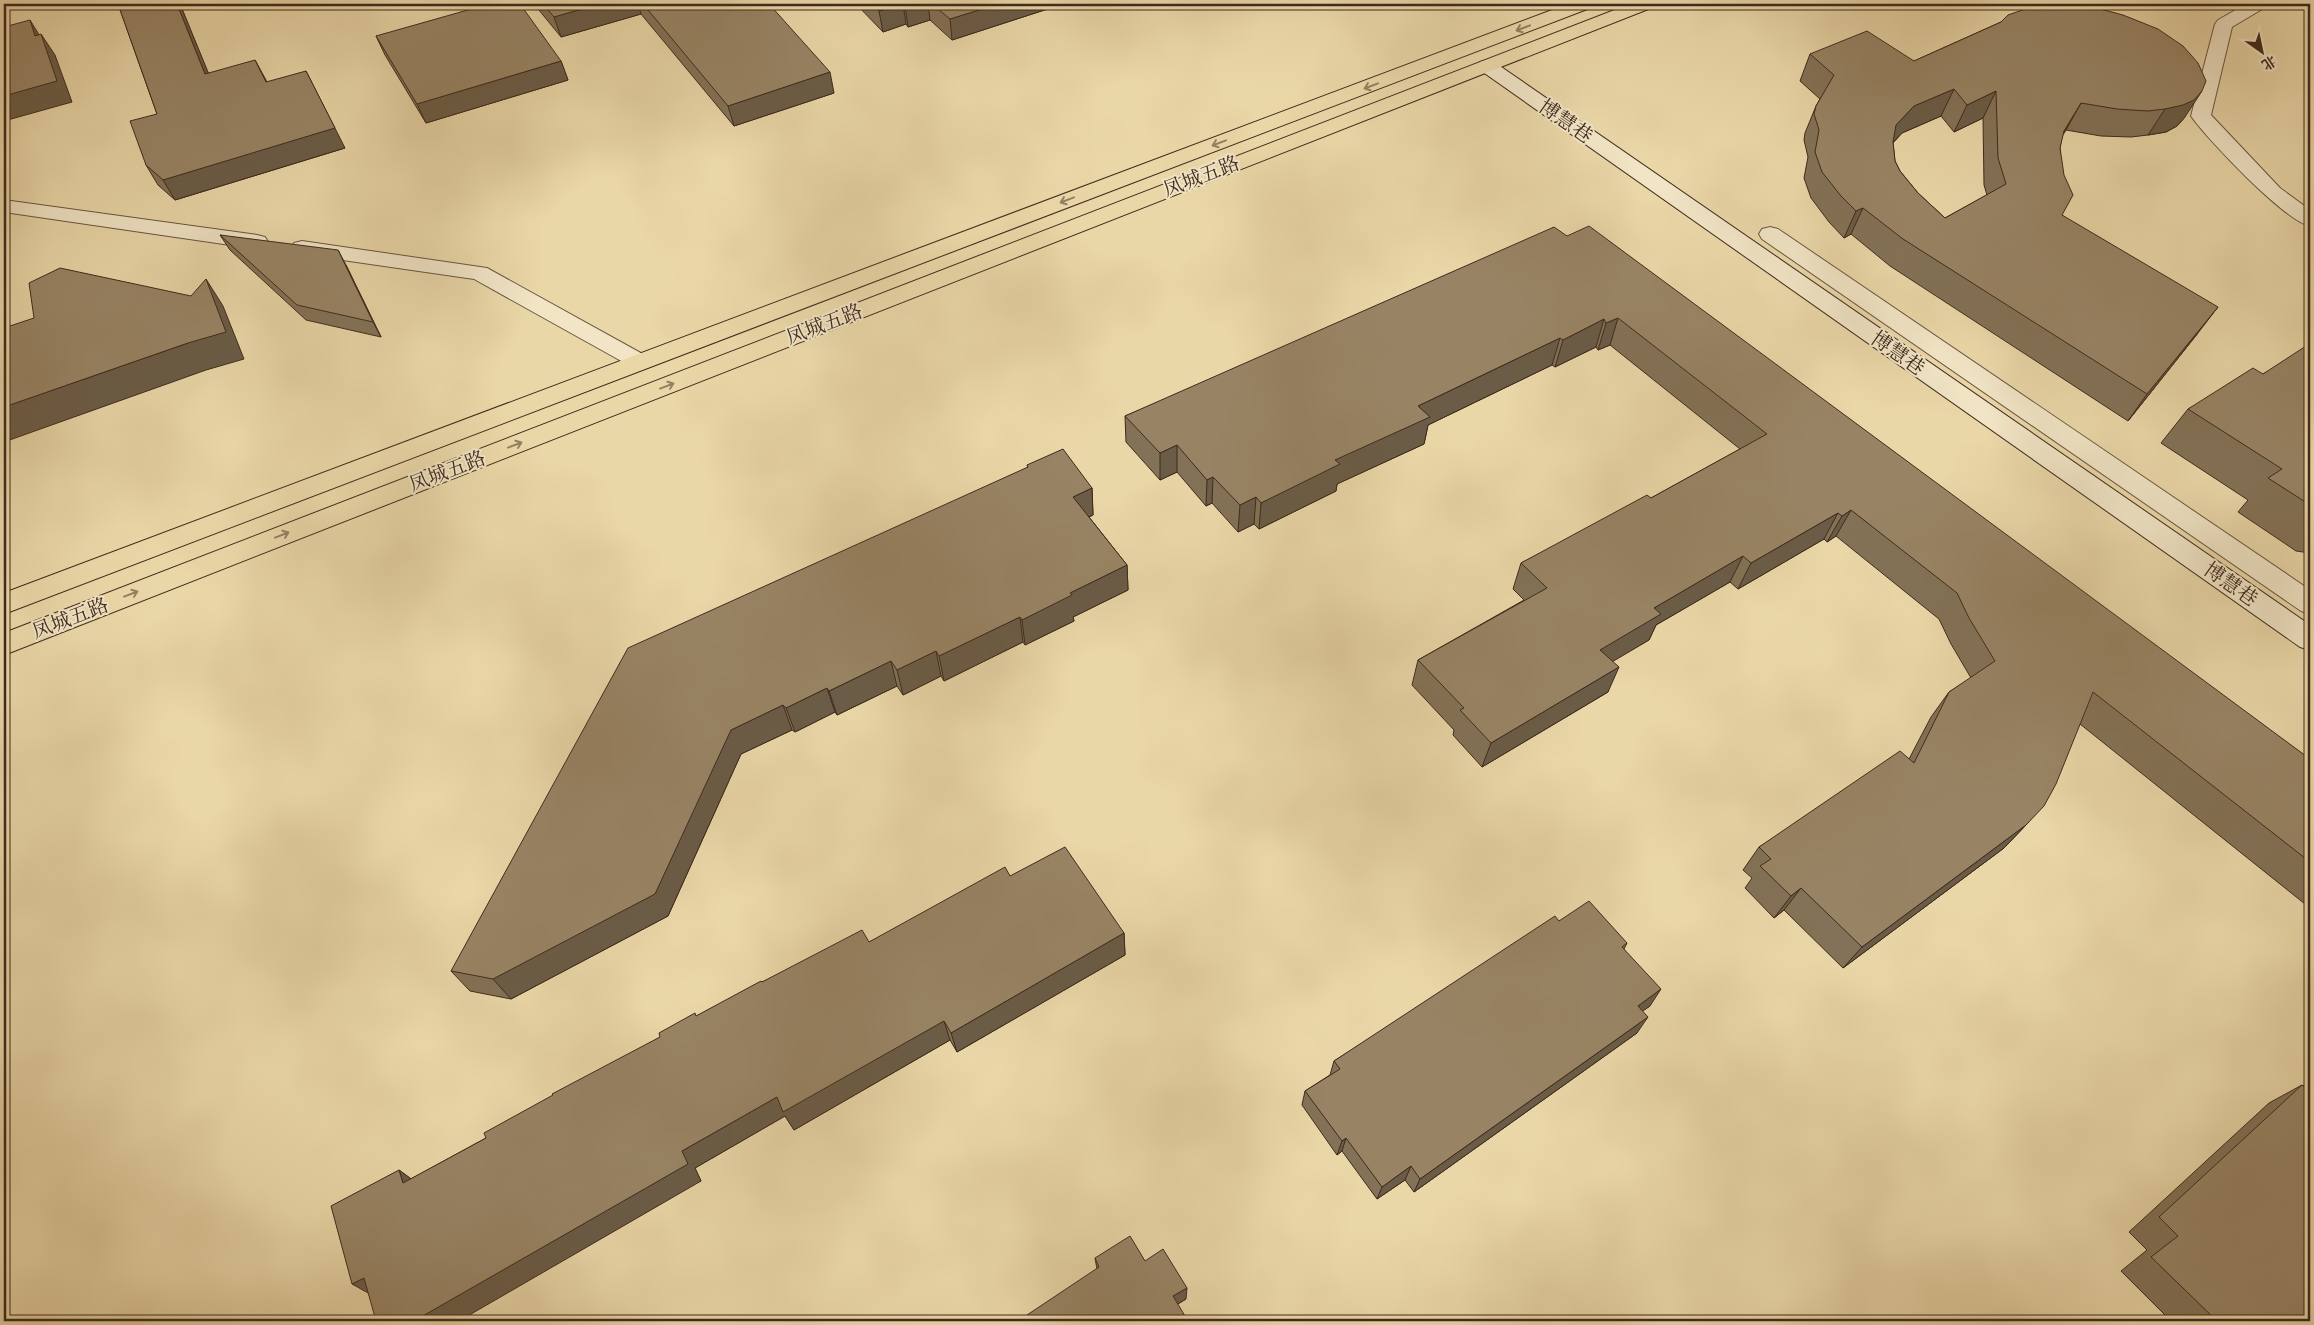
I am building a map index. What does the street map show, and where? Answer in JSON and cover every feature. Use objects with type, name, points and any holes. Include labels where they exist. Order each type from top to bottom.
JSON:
[{"type":"main road","name":"凤城五路","points":[[4,604],[1584,4]]},
{"type":"main road","name":"凤城五路","points":[[4,644],[1645,4]]},
{"type":"street","points":[[2258,4],[2224,24],[2201,116],[2273,192],[2310,220]]},
{"type":"street","name":"博慧巷","points":[[1487,66],[2310,639]]},
{"type":"street","points":[[4,206],[479,272],[640,362]]},
{"type":"street","points":[[1770,234],[2310,604]]},
{"type":"building","points":[[118,4],[177,4],[205,74],[255,60],[266,82],[306,71],[335,128],[163,180],[146,165],[130,121],[157,114]]},
{"type":"building","points":[[489,4],[520,4],[561,61],[417,104],[376,36]]},
{"type":"building","points":[[543,4],[599,4],[554,17]]},
{"type":"building","points":[[643,4],[769,4],[830,72],[728,106]]},
{"type":"building","points":[[872,4],[903,4],[879,11]]},
{"type":"building","points":[[932,4],[998,4],[950,19]]},
{"type":"building","points":[[2070,5],[2093,7],[2123,15],[2158,29],[2183,46],[2198,63],[2206,81],[2202,91],[2194,100],[2183,105],[2165,109],[2148,111],[2117,109],[2081,103],[2064,131],[2060,148],[2064,175],[2073,195],[2062,215],[2218,307],[2147,394],[1903,239],[1863,208],[1856,211],[1822,172],[1815,152],[1819,130],[1814,114],[1816,106],[1834,75],[1810,54],[1867,31],[1914,61],[2001,22],[2008,15],[2034,6]],"holes":[[[1954,89],[1967,105],[1996,91],[1998,158],[2006,184],[1945,218],[1918,193],[1900,171],[1895,161],[1893,142],[1896,125],[1914,106]]]},
{"type":"building","points":[[30,20],[35,36],[41,34],[57,81],[4,96],[4,27]]},
{"type":"building","points":[[1589,226],[2310,759],[2310,862],[2093,692],[2056,784],[2044,806],[2026,825],[1862,947],[1801,888],[1791,896],[1760,866],[1771,859],[1759,847],[1900,751],[1914,763],[1949,692],[1995,661],[1969,618],[1957,593],[1851,510],[1842,516],[1838,513],[1751,563],[1743,556],[1654,608],[1661,614],[1600,650],[1619,667],[1491,743],[1460,710],[1464,708],[1418,660],[1547,588],[1521,563],[1647,495],[1651,498],[1767,434],[1618,318],[1606,323],[1604,319],[1563,340],[1560,338],[1418,406],[1430,417],[1335,460],[1340,464],[1261,503],[1256,497],[1240,505],[1213,477],[1207,480],[1177,445],[1160,453],[1125,416],[1554,227],[1567,236]]},
{"type":"building","points":[[220,235],[338,250],[373,322],[297,305]]},
{"type":"building","points":[[60,268],[191,296],[206,279],[226,332],[188,343],[4,407],[4,339],[6,338],[4,328],[34,318],[29,283]]},
{"type":"building","points":[[2306,346],[2310,349],[2310,505],[2268,478],[2282,469],[2188,409],[2253,368],[2263,374]]},
{"type":"building","points":[[1063,449],[1092,488],[1073,497],[1127,565],[1070,593],[1072,595],[1022,620],[1020,617],[939,656],[936,651],[897,670],[891,661],[829,691],[827,688],[786,708],[783,705],[731,730],[655,894],[493,979],[451,971],[628,648],[1028,467],[1027,465]]},
{"type":"building","points":[[1065,847],[1124,933],[951,1033],[944,1021],[783,1112],[777,1097],[682,1151],[688,1164],[414,1321],[376,1321],[364,1278],[352,1284],[331,1206],[399,1170],[403,1183],[486,1138],[484,1133],[552,1094],[660,1037],[659,1033],[695,1013],[696,1016],[862,930],[869,942],[1005,867],[1010,876]]},
{"type":"building","points":[[1589,901],[1627,943],[1622,947],[1661,989],[1638,1006],[1648,1017],[1420,1179],[1411,1166],[1382,1187],[1346,1138],[1342,1141],[1305,1091],[1340,1069],[1334,1061],[1555,916],[1559,921]]},
{"type":"building","points":[[2302,1085],[2310,1091],[2310,1321],[2217,1321],[2151,1257],[2178,1236],[2159,1217]]},
{"type":"building","points":[[1130,1236],[1145,1261],[1163,1249],[1187,1288],[1173,1296],[1188,1321],[1018,1321],[1099,1267],[1095,1258]]}]
